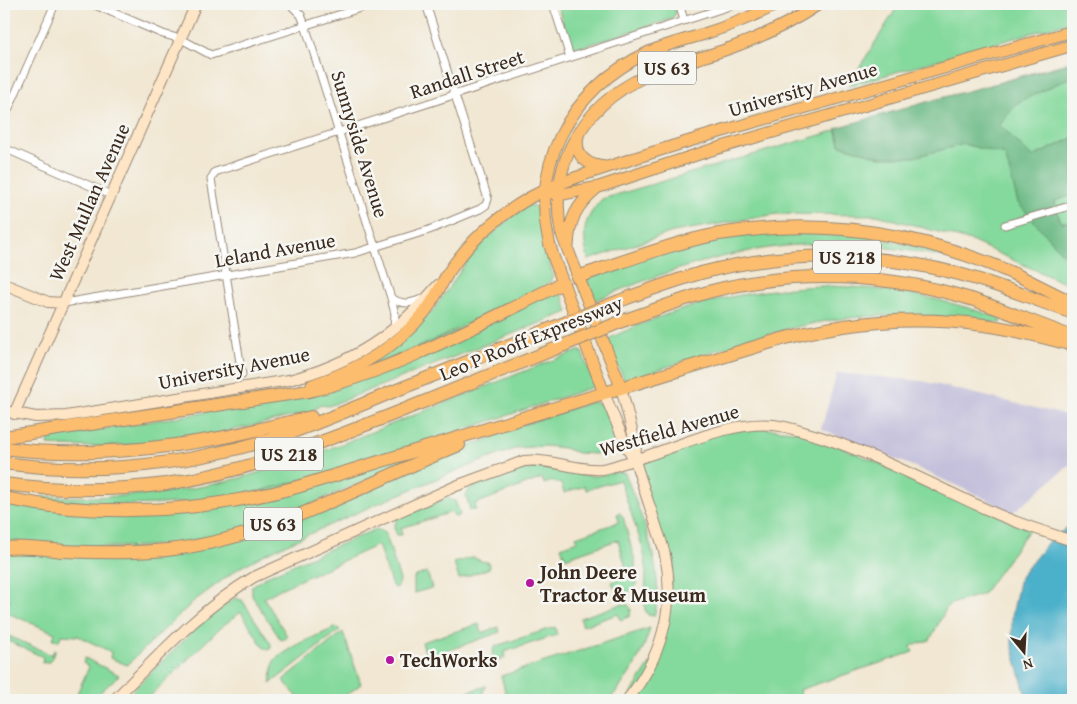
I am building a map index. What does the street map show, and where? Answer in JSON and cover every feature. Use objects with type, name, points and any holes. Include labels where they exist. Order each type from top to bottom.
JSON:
[{"type":"highway","points":[[577,277],[669,246],[718,234],[768,228],[826,227],[878,233],[930,244],[968,256],[1018,276],[1073,303]]},
{"type":"highway","name":"Leo P Rooff Expressway","points":[[5,464],[96,468],[162,463],[281,436],[619,301],[672,282],[727,267],[806,256],[834,256],[896,262],[952,272],[1073,313]]},
{"type":"highway","name":"Leo P Rooff Expressway","points":[[4,484],[66,489],[131,487],[165,484],[229,471],[318,444],[625,320],[707,292],[781,279],[835,277],[895,282],[974,300],[1073,337]]},
{"type":"highway","points":[[4,437],[309,391],[362,376],[387,366],[563,283]]},
{"type":"highway","points":[[621,387],[792,336],[839,326],[865,323],[910,320],[966,323],[1013,330],[1073,345]]},
{"type":"highway","name":"US 63","points":[[4,548],[144,552],[192,546],[240,536],[296,516],[525,418],[621,387]]},
{"type":"highway","points":[[4,448],[48,452],[87,452],[172,445],[251,432],[350,409]]},
{"type":"highway","points":[[4,498],[52,506],[99,510],[174,508],[218,504],[297,488],[525,418]]},
{"type":"main road","name":"US 63","points":[[545,190],[550,164],[562,131],[582,103],[615,72],[629,62],[651,51],[734,24],[778,4]]},
{"type":"main road","name":"US 63","points":[[621,387],[568,253],[559,220],[559,189],[566,156],[580,130],[600,106],[624,87],[657,72],[757,38],[819,4]]},
{"type":"main road","name":"University Avenue","points":[[559,189],[607,167],[703,137],[1073,30]]},
{"type":"main road","name":"University Avenue","points":[[447,274],[469,246],[490,225],[515,207],[545,190],[599,187],[708,151],[1073,45]]},
{"type":"main road","points":[[580,130],[577,148],[582,158],[592,165],[607,167]]},
{"type":"main road","points":[[568,253],[568,236],[574,214],[584,198],[599,187]]},
{"type":"main road","points":[[545,190],[544,212],[547,235],[604,393]]},
{"type":"main road","points":[[250,400],[323,381],[372,357],[399,338],[424,313],[434,299],[447,274]]},
{"type":"main road","points":[[563,283],[577,277]]},
{"type":"street","points":[[4,120],[55,4]]},
{"type":"street","points":[[93,4],[163,34],[181,39],[211,55],[373,4]]},
{"type":"street","name":"West Mullan Avenue","points":[[9,413],[64,303],[196,4]]},
{"type":"street","name":"Sunnyside Avenue","points":[[290,4],[301,15],[305,25],[391,298],[395,314],[394,329]]},
{"type":"street","points":[[426,4],[455,94]]},
{"type":"street","points":[[553,4],[570,57]]},
{"type":"street","points":[[679,4],[684,20]]},
{"type":"street","name":"Randall Street","points":[[227,275],[211,179],[215,172],[736,4]]},
{"type":"street","name":"Leland Avenue","points":[[64,303],[356,253],[429,230],[480,210],[486,205],[488,199],[455,94]]},
{"type":"street","points":[[4,148],[111,195]]},
{"type":"street","points":[[1005,225],[1073,205]]},
{"type":"street","name":"University Avenue","points":[[9,413],[36,417],[66,416],[288,380],[321,371],[351,358],[394,329],[428,297],[447,274]]},
{"type":"street","points":[[227,275],[242,375]]},
{"type":"street","points":[[4,284],[48,302],[64,303]]},
{"type":"street","points":[[391,298],[400,304],[405,304],[428,297]]},
{"type":"street","points":[[621,387],[636,446],[635,460]]},
{"type":"street","points":[[604,393],[635,460],[665,553],[668,572],[669,593],[666,619],[657,653],[648,671],[627,700]]},
{"type":"street","name":"Westfield Avenue","points":[[114,700],[205,611],[237,587],[272,568],[456,486],[512,464],[535,460],[596,469],[635,460],[736,426],[774,425],[843,444],[890,464],[990,512],[1073,541]]},
{"type":"shaded area","points":[[837,373],[922,381],[1073,417],[1073,462],[1011,514],[984,498],[915,467],[821,429]]},
{"type":"green space","points":[[557,4],[674,4],[676,13],[672,19],[575,49],[570,46]]},
{"type":"green space","points":[[899,4],[1073,4],[1073,21],[848,86]]},
{"type":"green space","points":[[1073,61],[1073,287],[971,241],[877,215],[777,214],[673,232],[588,260],[585,227],[595,207],[602,199]]},
{"type":"green space","points":[[1073,63],[1073,76],[1017,103],[1000,125],[1032,157],[1073,138],[1073,195],[1055,201],[1060,222],[1073,222],[1073,260],[1061,252],[1018,203],[1005,155],[964,144],[914,157],[880,157],[840,145],[836,128]]},
{"type":"green space","points":[[532,205],[540,211],[542,231],[553,276],[549,283],[405,355],[357,371],[432,312],[465,264],[484,241],[526,206]]},
{"type":"green space","points":[[749,233],[854,233],[945,253],[945,257],[899,249],[852,245],[820,244],[761,249],[676,270],[593,301],[586,279],[658,252]]},
{"type":"green space","points":[[822,286],[870,288],[914,295],[979,311],[1002,319],[1001,323],[895,316],[830,320],[741,342],[625,381],[606,340],[658,318],[711,301],[766,291]]},
{"type":"green space","points":[[556,291],[561,291],[568,312],[329,406],[320,405],[307,413],[225,432],[135,445],[76,447],[48,445],[49,438],[292,398]]},
{"type":"green space","points":[[581,351],[583,355],[595,384],[593,387],[416,446],[297,481],[218,499],[160,504],[82,503],[44,499],[43,496],[90,497],[159,493],[205,486],[248,476],[324,451]]},
{"type":"green space","points":[[592,402],[600,404],[605,411],[618,445],[617,449],[595,454],[578,453],[564,448],[545,446],[517,448],[450,473],[370,507],[267,553],[239,568],[194,601],[127,665],[110,658],[111,652],[78,636],[61,635],[59,641],[53,639],[55,633],[5,612],[10,599],[4,596],[4,551],[207,547],[404,473],[522,425]]},
{"type":"green space","points":[[736,426],[805,432],[1031,527],[983,594],[948,605],[930,640],[911,646],[913,652],[799,690],[802,700],[627,700],[657,653],[668,572],[635,460]]},
{"type":"green space","points":[[432,450],[304,507],[238,530],[204,539],[129,547],[4,542],[4,502],[163,514]]},
{"type":"green space","points":[[534,467],[549,468],[586,476],[618,472],[625,473],[650,543],[654,562],[657,599],[654,616],[648,615],[645,610],[646,566],[643,549],[620,480],[586,490],[585,486],[564,493],[561,484],[552,481],[544,484],[542,478],[475,504],[476,510],[470,510],[466,495],[471,487],[510,472]]},
{"type":"green space","points":[[447,498],[455,501],[460,513],[459,516],[455,517],[452,512],[401,528],[402,535],[397,535],[394,527],[397,519]]},
{"type":"green space","points":[[619,512],[623,517],[635,561],[636,586],[626,593],[620,593],[615,590],[612,582],[628,575],[618,540],[565,558],[561,547],[577,541],[576,537],[619,522],[617,514]]},
{"type":"green space","points":[[376,529],[386,535],[400,580],[398,587],[392,586],[378,545],[280,589],[264,598],[286,634],[287,638],[281,640],[252,596],[252,586],[269,575]]},
{"type":"green space","points":[[473,557],[488,562],[490,568],[459,579],[454,563]]},
{"type":"green space","points":[[427,572],[432,588],[414,593],[414,577]]},
{"type":"green space","points":[[235,598],[242,600],[271,644],[271,648],[268,650],[263,647],[241,612],[221,627],[146,700],[123,700],[198,626]]},
{"type":"green space","points":[[622,604],[628,605],[631,609],[630,616],[621,620],[618,614],[583,626],[580,618]]},
{"type":"green space","points":[[479,624],[482,633],[498,627],[500,632],[427,658],[422,642]]},
{"type":"green space","points":[[337,627],[340,630],[270,684],[275,659],[300,643]]},
{"type":"green space","points":[[555,627],[557,635],[504,652],[505,658],[496,660],[492,656],[496,646]]},
{"type":"green space","points":[[650,628],[634,667],[609,700],[510,700],[504,695],[505,691],[501,676]]},
{"type":"green space","points":[[343,632],[361,684],[340,700],[300,700],[283,680]]},
{"type":"green space","points":[[4,634],[52,655],[54,650],[56,651],[49,662],[42,663],[43,657],[4,639]]},
{"type":"green space","points":[[85,658],[119,675],[92,700],[74,700],[89,667],[83,663]]},
{"type":"green space","points":[[486,686],[483,692],[486,700],[443,700]]},
{"type":"water","points":[[1073,523],[1073,595],[1067,622],[1073,664],[1073,700],[1027,700],[1012,645],[1012,616],[1020,577],[1049,541]]},
{"type":"place","name":"John Deere Tractor & Museum","points":[[530,583]]},
{"type":"place","name":"TechWorks","points":[[390,660]]}]
